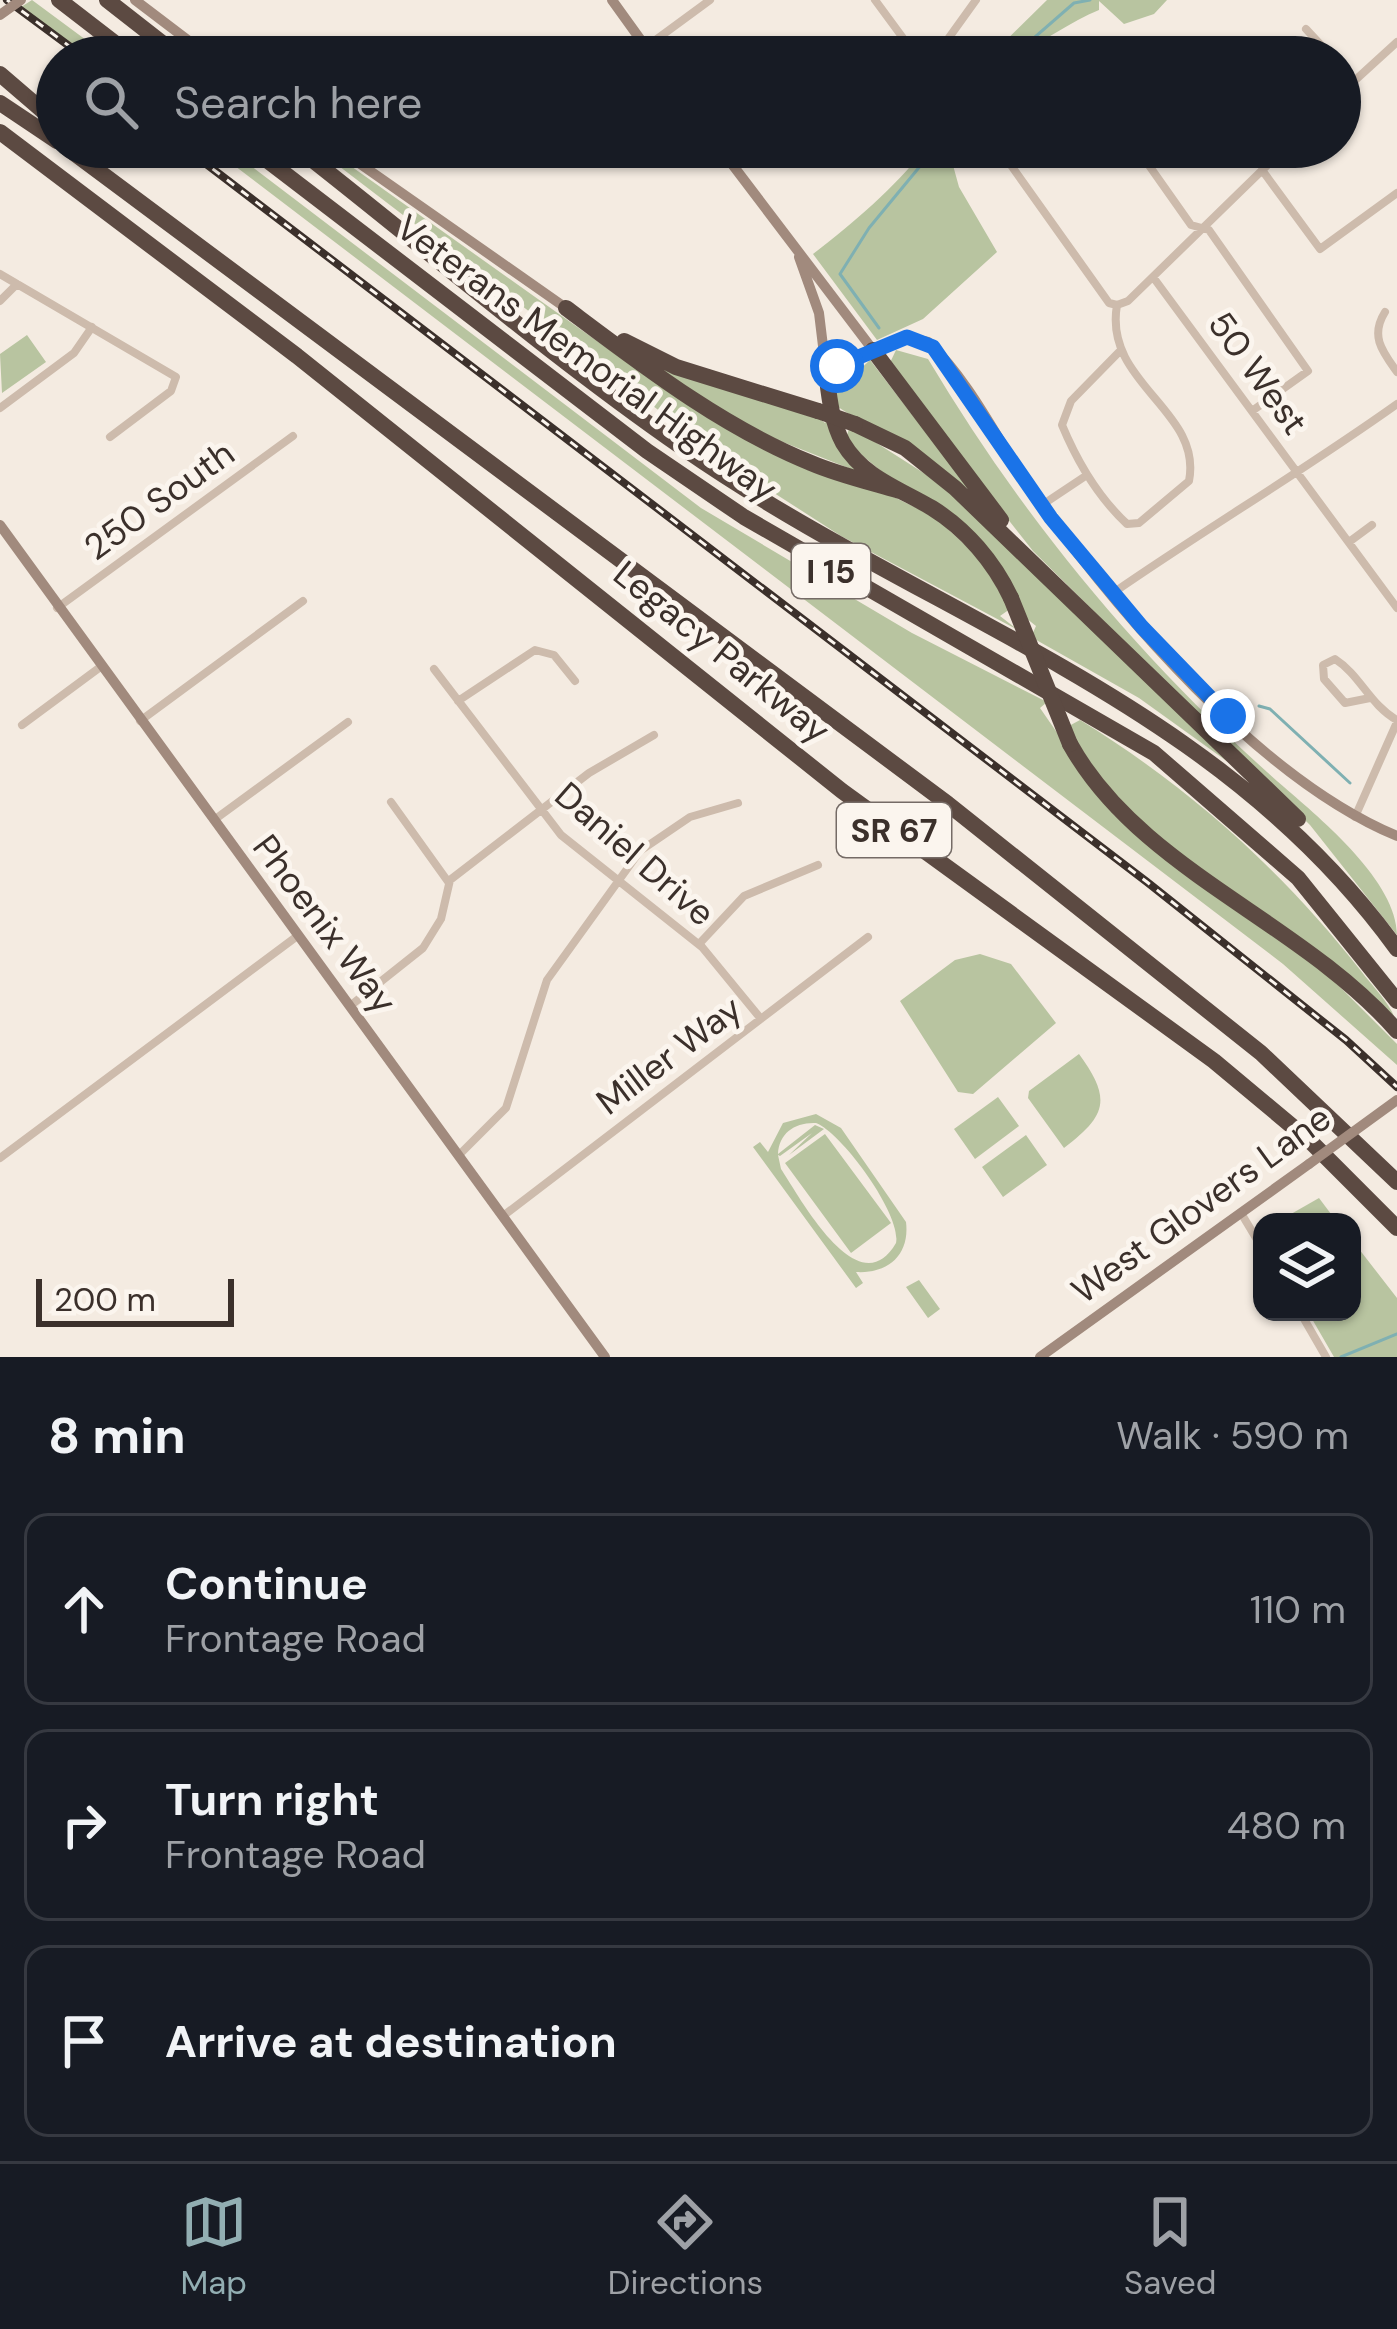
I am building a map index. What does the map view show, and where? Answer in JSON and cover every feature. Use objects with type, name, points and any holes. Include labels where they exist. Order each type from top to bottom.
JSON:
[{"type":"highway","points":[[59,0],[106,36]]},
{"type":"highway","points":[[107,0],[153,36]]},
{"type":"highway","points":[[0,74],[36,105]]},
{"type":"highway","points":[[0,103],[36,127]]},
{"type":"highway","name":"Legacy Parkway","points":[[0,132],[36,159]]},
{"type":"highway","name":"Legacy Parkway","points":[[48,168],[297,356],[842,790],[1214,1061],[1311,1142],[1397,1228]]},
{"type":"highway","points":[[95,168],[171,223]]},
{"type":"highway","points":[[108,168],[171,223]]},
{"type":"highway","name":"Veterans Memorial Highway","points":[[277,168],[647,451],[744,517],[1154,753],[1298,878],[1397,1001]]},
{"type":"highway","name":"Veterans Memorial Highway","points":[[323,168],[682,448],[849,550],[1171,730],[1239,780],[1306,840],[1392,941]]},
{"type":"highway","name":"Legacy Parkway","points":[[171,223],[516,487],[948,804],[1262,1053],[1397,1182]]},
{"type":"highway","points":[[566,308],[676,367],[855,424],[932,469],[1286,806],[1392,941]]},
{"type":"highway","points":[[566,308],[652,372],[745,430],[810,463],[900,491]]},
{"type":"highway","points":[[873,350],[1047,576]]},
{"type":"highway","points":[[826,370],[841,440],[863,467],[963,532],[995,569],[1070,744],[1102,795],[1130,823],[1316,953],[1397,1031]]},
{"type":"street","points":[[0,15],[21,0]]},
{"type":"street","points":[[135,0],[182,36]]},
{"type":"street","points":[[612,0],[638,36]]},
{"type":"street","points":[[668,36],[710,0]]},
{"type":"street","points":[[875,0],[902,36]]},
{"type":"street","points":[[950,36],[976,0]]},
{"type":"street","points":[[1306,29],[1312,36]]},
{"type":"street","points":[[1361,75],[1397,42]]},
{"type":"street","points":[[366,168],[566,308]]},
{"type":"street","points":[[734,168],[873,350]]},
{"type":"street","points":[[1013,168],[1109,303],[1117,304]]},
{"type":"street","points":[[1151,168],[1191,225],[1209,230],[1308,371],[1252,411]]},
{"type":"street","points":[[1120,352],[1071,401],[1062,425],[1087,475],[1127,524],[1139,523],[1178,495],[1191,469],[1190,449],[1120,352],[1112,331],[1117,304],[1153,277],[1262,170],[1320,249],[1397,193]]},
{"type":"street","points":[[799,257],[819,313],[826,370],[913,336],[933,347],[1042,506],[1113,593],[1288,773],[1354,818],[1397,836]]},
{"type":"street","points":[[0,274],[168,369],[177,384],[110,437]]},
{"type":"street","name":"50 West","points":[[1153,277],[1397,608]]},
{"type":"street","points":[[0,302],[17,284]]},
{"type":"street","points":[[1385,312],[1376,326],[1377,339],[1397,372]]},
{"type":"street","points":[[0,408],[74,353],[93,326]]},
{"type":"street","points":[[1113,593],[1216,520],[1252,506],[1397,404]]},
{"type":"street","name":"250 South","points":[[57,608],[293,436]]},
{"type":"street","points":[[1042,506],[1087,475]]},
{"type":"street","name":"Phoenix Way","points":[[0,525],[99,668],[604,1357]]},
{"type":"street","points":[[1348,542],[1372,525]]},
{"type":"street","points":[[139,722],[303,601]]},
{"type":"street","points":[[458,701],[535,650],[554,656],[575,681]]},
{"type":"street","points":[[1354,818],[1397,721],[1370,698],[1343,663],[1335,659],[1323,665],[1324,679],[1345,703],[1370,698]]},
{"type":"street","points":[[22,724],[99,668]]},
{"type":"street","name":"Daniel Drive","points":[[434,669],[539,812],[699,944],[761,1019]]},
{"type":"street","points":[[212,822],[349,722]]},
{"type":"street","points":[[349,1008],[423,949],[441,919],[449,883],[589,773],[654,735]]},
{"type":"street","points":[[391,802],[449,883]]},
{"type":"street","points":[[459,1155],[506,1108],[547,980],[640,851],[717,806],[738,803]]},
{"type":"street","points":[[699,944],[744,896],[818,866]]},
{"type":"street","points":[[0,1158],[296,937]]},
{"type":"street","name":"Miller Way","points":[[503,1216],[868,937]]},
{"type":"street","name":"West Glovers Lane","points":[[1040,1357],[1397,1100]]},
{"type":"street","points":[[1241,1213],[1253,1233]]},
{"type":"street","points":[[1305,1321],[1326,1357]]},
{"type":"green space","points":[[32,0],[81,36],[60,36],[21,7]]},
{"type":"green space","points":[[1047,0],[1167,0],[1154,14],[1124,24],[1099,1],[1099,10],[1049,36],[1010,36]]},
{"type":"green space","points":[[238,168],[254,168],[701,508],[912,633],[1047,702],[1040,708],[1114,815],[1309,956],[1397,1044],[1397,1065],[1283,964]]},
{"type":"green space","points":[[341,168],[354,168],[649,378],[935,517],[979,558],[1010,609],[1000,616],[1018,630],[841,536],[729,464]]},
{"type":"green space","points":[[909,168],[954,168],[959,187],[997,252],[923,319],[877,340],[813,254]]},
{"type":"green space","points":[[27,335],[46,362],[2,393],[0,354]]},
{"type":"green space","points":[[615,341],[815,415],[825,423],[827,419],[866,475],[745,427]]},
{"type":"green space","points":[[896,350],[928,359],[1045,532],[1134,640],[1232,740],[1355,854],[1385,894],[1397,935],[1310,825],[1033,551],[888,367]]},
{"type":"green space","points":[[870,360],[971,491],[838,407],[834,394]]},
{"type":"green space","points":[[850,426],[944,486],[1235,767],[1139,698],[1031,637],[1036,626],[1021,614],[1002,572],[845,441]]},
{"type":"green space","points":[[1080,720],[1159,773],[1266,865],[1331,934],[1387,1003],[1397,1024],[1124,813],[1067,727]]},
{"type":"green space","points":[[980,954],[1011,964],[1056,1023],[973,1094],[958,1092],[900,1001],[955,960]]},
{"type":"green space","points":[[1079,1054],[1096,1083],[1100,1105],[1089,1126],[1064,1148],[1028,1098],[1029,1091]]},
{"type":"green space","points":[[998,1097],[1019,1126],[975,1159],[954,1129]]},
{"type":"green space","points":[[816,1114],[841,1128],[906,1222],[900,1253],[878,1270],[856,1272],[863,1283],[856,1288],[753,1147],[760,1142],[768,1152],[783,1123]],"holes":[[[816,1123],[827,1130],[868,1176],[890,1214],[896,1243],[881,1259],[865,1263],[832,1241],[781,1169],[778,1155],[812,1133],[789,1155],[824,1129],[815,1125],[778,1154],[789,1130]]]},
{"type":"green space","points":[[825,1134],[891,1223],[851,1253],[785,1163]]},
{"type":"green space","points":[[1026,1135],[1047,1165],[1003,1197],[982,1167]]},
{"type":"green space","points":[[1319,1198],[1330,1213],[1293,1213]]},
{"type":"green space","points":[[1361,1252],[1397,1298],[1397,1357],[1334,1357],[1313,1321],[1361,1321]]},
{"type":"green space","points":[[919,1280],[940,1309],[928,1318],[906,1287]]},
{"type":"waterway","points":[[1036,36],[1074,3],[1090,0]]},
{"type":"waterway","points":[[879,328],[840,274],[869,228],[919,168]]},
{"type":"waterway","points":[[1259,706],[1270,709],[1350,783]]},
{"type":"waterway","points":[[1341,1357],[1397,1334]]},
{"type":"railway","points":[[7,0],[56,36]]},
{"type":"railway","points":[[212,168],[1147,882],[1346,1040],[1397,1087]]},
{"type":"route","points":[[837,366],[907,337],[924,339],[933,347],[1051,518],[1142,627],[1228,716]]}]
